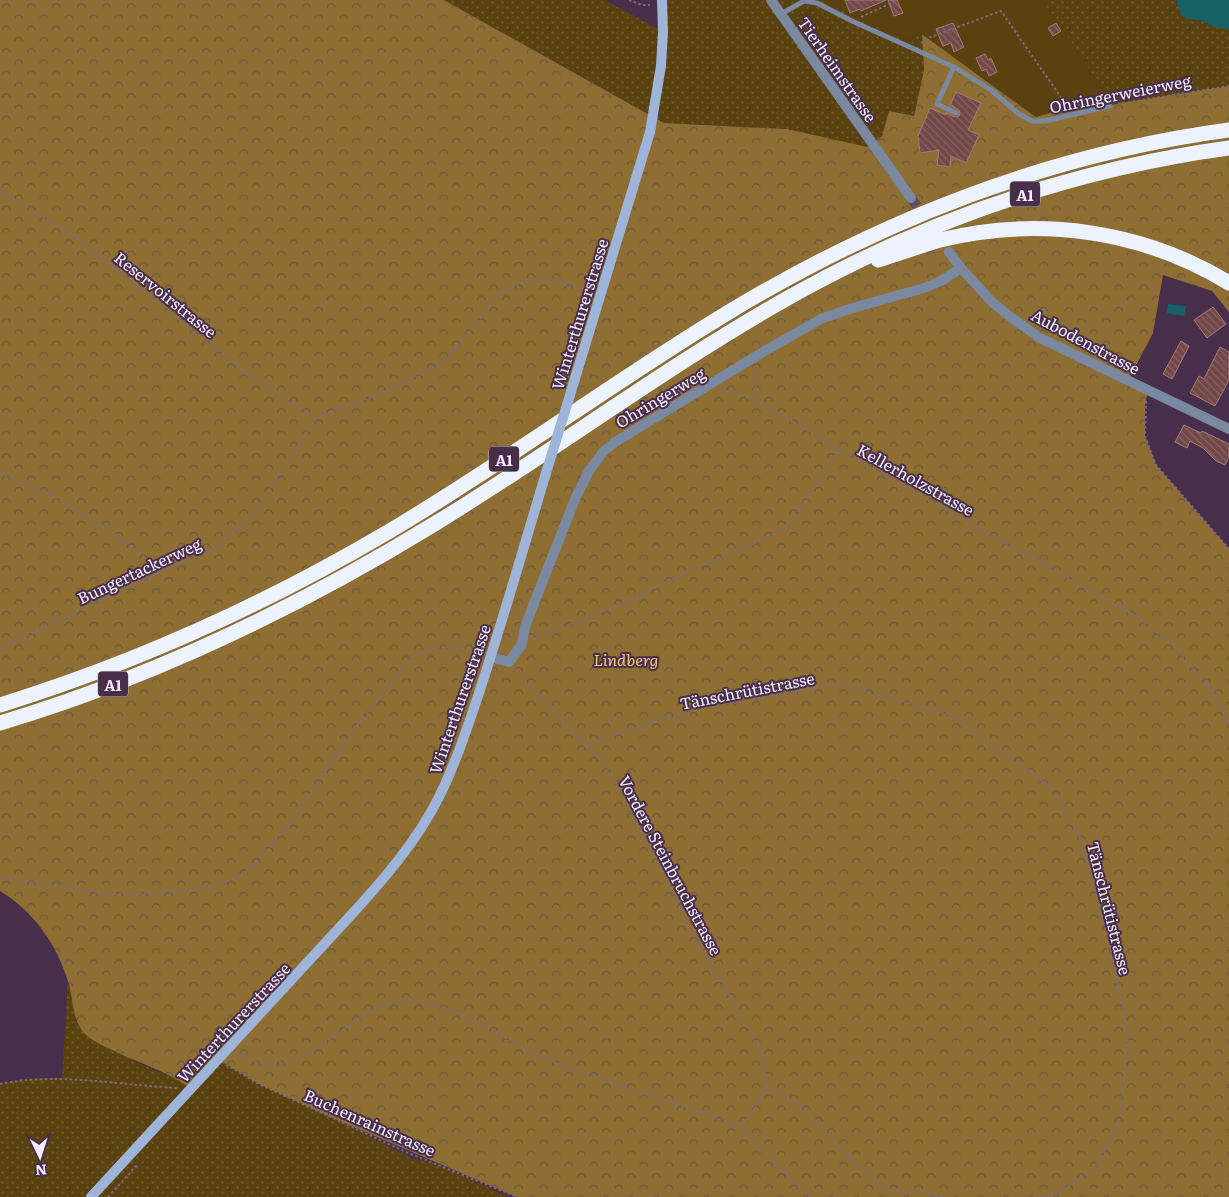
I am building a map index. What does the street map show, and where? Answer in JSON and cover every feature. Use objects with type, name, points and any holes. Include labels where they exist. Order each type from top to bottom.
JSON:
[{"type":"highway","name":"A1","points":[[0,705],[75,680],[167,644],[251,606],[316,573],[427,508],[649,362],[732,311],[816,263],[874,234],[965,196],[1038,171],[1134,146],[1229,130]]},
{"type":"highway","name":"A1","points":[[0,723],[65,702],[155,668],[237,632],[313,594],[438,522],[713,342],[831,274],[881,250],[940,224],[1031,192],[1130,165],[1229,148]]},
{"type":"highway","name":"A1","points":[[831,274],[948,239],[998,230],[1046,229],[1093,233],[1142,244],[1184,259],[1229,283]]},
{"type":"main road","name":"Winterthurerstrasse","points":[[91,1197],[366,898],[398,861],[438,800],[457,757],[491,657],[650,132],[661,66],[662,0]]},
{"type":"street","name":"Tierheimstrasse","points":[[771,0],[911,198]]},
{"type":"street","name":"Aubodenstrasse","points":[[950,252],[961,268],[1000,309],[1040,338],[1229,429]]},
{"type":"street","name":"Ohringerweg","points":[[508,662],[522,644],[525,627],[531,611],[575,500],[589,470],[597,459],[615,442],[763,352],[828,316],[924,288],[941,281],[961,268]]},
{"type":"street","points":[[491,657],[508,662]]},
{"type":"lane","name":"Ohringerweierweg","points":[[781,14],[800,2],[810,1],[822,5],[852,21],[954,67],[991,90],[1019,114],[1032,120],[1044,121],[1110,106]]},
{"type":"lane","points":[[954,67],[937,104],[956,113]]},
{"type":"path","points":[[629,0],[642,5],[650,5]]},
{"type":"path","points":[[852,21],[898,0]]},
{"type":"path","points":[[914,49],[928,38],[1001,10],[1067,106],[1071,115]]},
{"type":"path","name":"Ohringerweierweg","points":[[1110,106],[1229,86]]},
{"type":"path","name":"Reservoirstrasse","points":[[0,191],[80,240],[243,371],[316,418]]},
{"type":"path","points":[[316,418],[381,394],[444,362],[501,293],[524,282],[552,279],[599,299]]},
{"type":"path","points":[[760,404],[755,382],[756,367],[763,352]]},
{"type":"path","points":[[706,387],[733,392],[760,404],[839,450]]},
{"type":"path","points":[[1148,390],[1145,405],[1145,436],[1156,465],[1229,549]]},
{"type":"path","name":"Bungertackerweg","points":[[0,649],[159,572],[209,551],[251,518],[316,418]]},
{"type":"path","name":"Kellerholzstrasse","points":[[522,644],[617,606],[704,564],[774,534],[791,521],[839,450],[1136,616],[1175,646],[1213,693],[1229,724]]},
{"type":"path","points":[[0,474],[50,494],[134,547],[159,572]]},
{"type":"path","points":[[0,878],[113,894],[210,888],[245,874],[288,826],[343,744],[416,655],[439,647],[471,650]]},
{"type":"path","name":"Vordere Steinbruchstrasse","points":[[508,662],[589,747],[608,771],[660,865],[692,935],[753,1034],[764,1060],[766,1085]]},
{"type":"path","name":"Tänschrütistrasse","points":[[589,747],[603,738],[700,708],[838,684],[949,714],[1050,786],[1081,839],[1107,934],[1128,1034],[1119,1124],[1094,1169],[1056,1194],[1038,1197]]},
{"type":"path","points":[[237,1053],[248,1060],[268,1065],[288,1061],[308,1054],[375,1008],[405,1000],[423,1002],[475,1020],[520,1046],[551,1061],[742,1127],[795,1184],[810,1197]]},
{"type":"path","points":[[228,1066],[241,1048]]},
{"type":"path","name":"Buchenrainstrasse","points":[[218,1060],[259,1084],[406,1152],[517,1197]]},
{"type":"path","points":[[0,1084],[23,1079],[62,1078],[165,1088]]},
{"type":"path","points":[[742,1127],[756,1106],[766,1085],[804,1108],[853,1161],[882,1187],[946,1197]]},
{"type":"path","points":[[108,1197],[141,1161]]},
{"type":"shaded area","points":[[444,0],[605,0],[662,31],[662,0],[823,0],[906,40],[922,34],[924,70],[914,116],[889,111],[882,136],[868,147],[787,129],[665,123]]},
{"type":"shaded area","points":[[823,0],[1042,0],[1082,58],[1104,96],[1036,117],[922,34],[906,40]]},
{"type":"shaded area","points":[[1042,0],[1229,0],[1229,86],[1110,106],[1082,58]]},
{"type":"shaded area","points":[[1176,0],[1229,0],[1229,30],[1214,27],[1203,21],[1189,19],[1181,15]]},
{"type":"shaded area","points":[[1168,304],[1186,306],[1184,316],[1167,313]]},
{"type":"shaded area","points":[[68,981],[76,1019],[134,1061],[179,1080],[191,1089],[218,1059],[259,1084],[340,1121],[412,1158],[439,1165],[509,1197],[0,1197],[0,1084],[23,1079],[62,1078]]},
{"type":"green space","name":"Lindberg","points":[[0,0],[444,0],[664,123],[787,129],[868,147],[882,136],[889,111],[914,116],[924,70],[922,34],[1036,117],[1104,96],[1110,105],[1229,86],[1229,312],[1212,291],[1163,275],[1153,333],[1128,381],[1148,390],[1145,405],[1145,436],[1156,465],[1229,549],[1229,1197],[517,1197],[259,1084],[219,1060],[191,1089],[173,1077],[112,1050],[86,1035],[79,1026],[68,981],[50,941],[23,909],[0,891]]},
{"type":"building","points":[[845,0],[886,0],[861,11],[860,9],[850,13]]},
{"type":"building","points":[[888,0],[897,0],[903,13],[894,16]]},
{"type":"building","points":[[953,23],[964,47],[954,52],[951,43],[943,46],[936,29]]},
{"type":"building","points":[[1056,23],[1061,31],[1053,36],[1048,28]]},
{"type":"building","points":[[985,54],[988,60],[991,58],[997,72],[989,76],[986,69],[982,71],[976,58]]},
{"type":"building","points":[[956,92],[981,103],[968,130],[979,135],[966,163],[951,156],[950,167],[937,165],[939,150],[920,153],[918,136],[930,108],[946,115],[946,113],[955,117],[959,116],[959,110],[950,105]]},
{"type":"building","points":[[1213,307],[1226,324],[1207,338],[1194,320]]},
{"type":"building","points":[[1181,341],[1189,346],[1172,379],[1163,374]]},
{"type":"building","points":[[1220,347],[1229,352],[1229,380],[1215,406],[1190,393],[1199,376],[1204,379]]},
{"type":"building","points":[[1184,425],[1229,444],[1229,457],[1225,465],[1216,461],[1203,448],[1190,441],[1187,448],[1175,442]]},
{"type":"tunnel","points":[[911,198],[936,233]]}]
